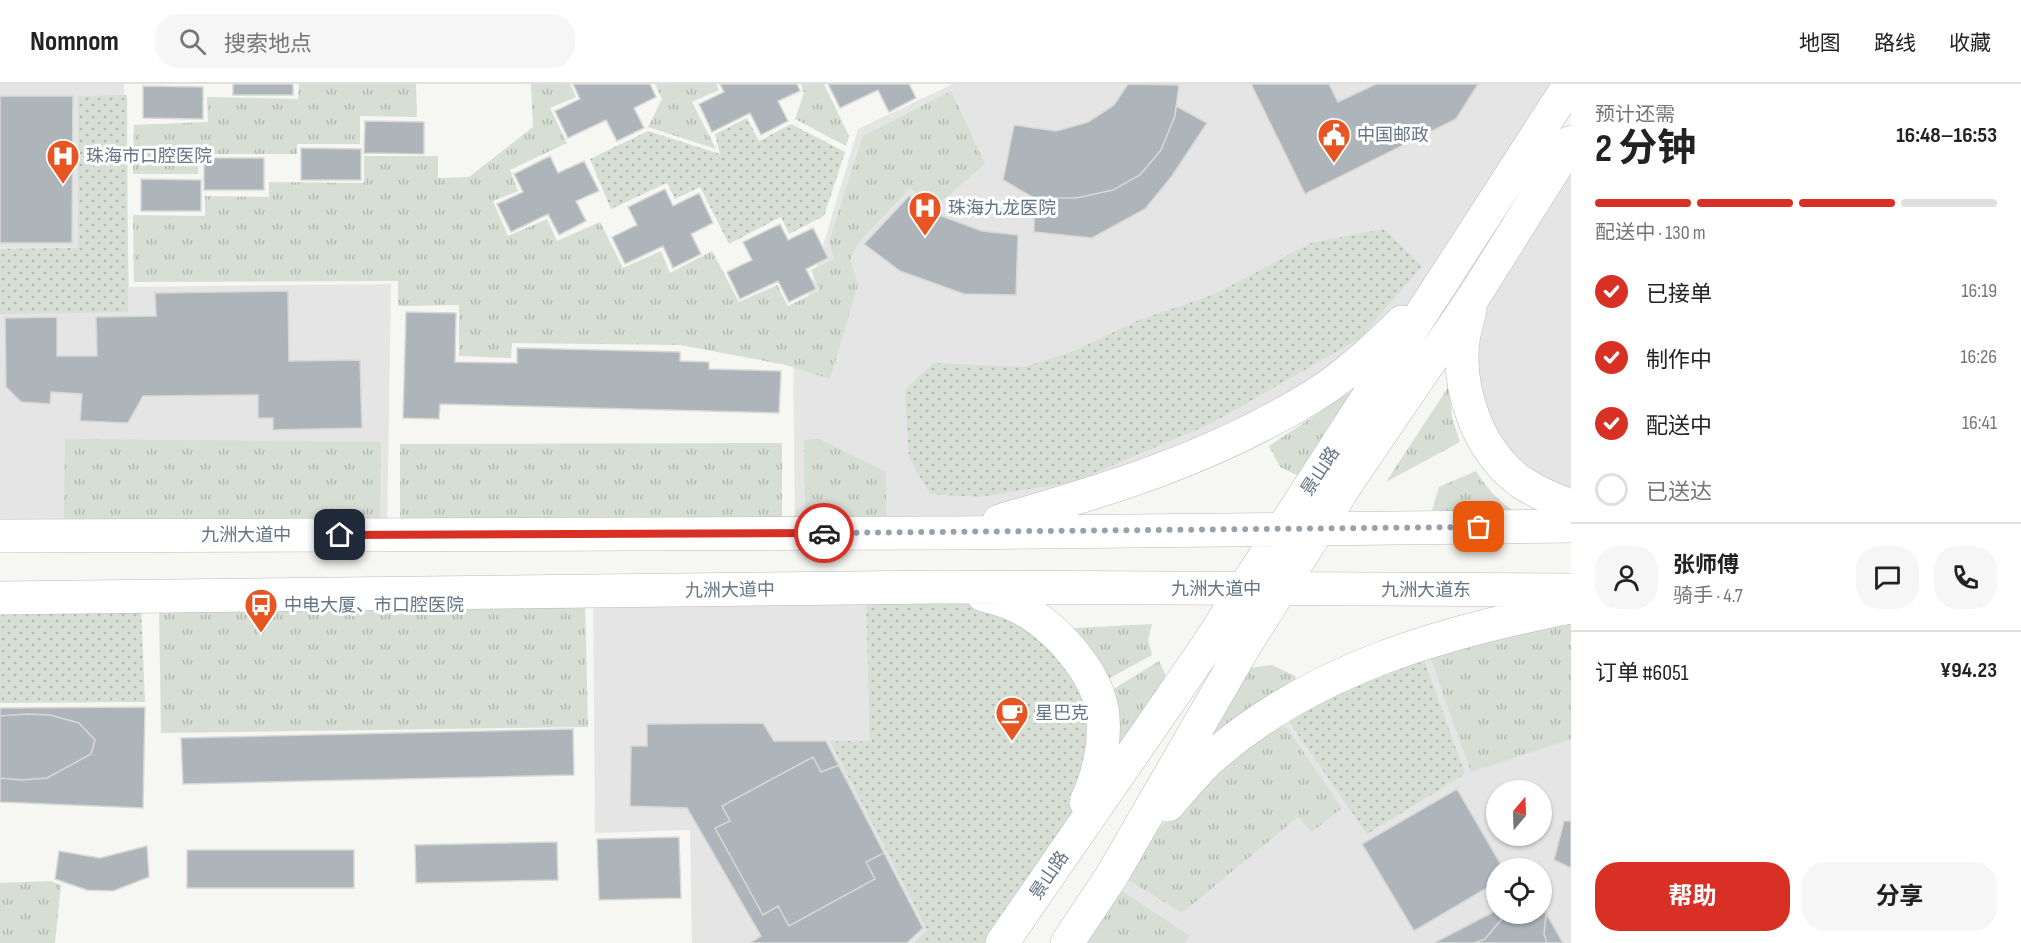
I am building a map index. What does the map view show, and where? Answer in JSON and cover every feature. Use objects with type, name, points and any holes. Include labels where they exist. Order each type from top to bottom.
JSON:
[{"type":"main road","name":"景山路","points":[[1002,943],[1205,649],[1570,84]]},
{"type":"main road","name":"景山路","points":[[1067,943],[1111,877],[1280,589],[1349,480],[1473,298],[1571,142]]},
{"type":"main road","points":[[956,533],[1087,496],[1184,462],[1242,436],[1316,394],[1363,358],[1403,322],[1455,262]]},
{"type":"main road","points":[[1473,298],[1463,340],[1462,372],[1468,401],[1480,433],[1500,463],[1521,482],[1552,499],[1571,506]]},
{"type":"main road","points":[[1320,529],[1571,526]]},
{"type":"main road","name":"九洲大道中","points":[[0,536],[956,533],[1320,529]]},
{"type":"main road","points":[[939,588],[978,594],[1014,605],[1046,624],[1069,647],[1097,693],[1103,715],[1103,747],[1093,786],[1062,856]]},
{"type":"main road","name":"九洲大道中","points":[[0,598],[939,588],[1280,589]]},
{"type":"main road","name":"九洲大道东","points":[[1280,589],[1571,590]]},
{"type":"main road","points":[[1111,877],[1166,807],[1210,759],[1257,722],[1306,691],[1375,659],[1453,633],[1571,607]]},
{"type":"shaded area","points":[[0,84],[124,84],[129,287],[391,284],[387,534],[0,522]]},
{"type":"shaded area","points":[[953,84],[1570,84],[1455,262],[1316,394],[956,533],[795,533],[793,346],[858,129]]},
{"type":"shaded area","points":[[1571,143],[1571,506],[1481,434],[1473,298]]},
{"type":"shaded area","points":[[939,588],[1002,943],[692,943],[690,830],[595,833],[593,592]]},
{"type":"shaded area","points":[[1571,607],[1571,943],[1067,943],[1166,807],[1306,692]]},
{"type":"green space","points":[[299,84],[416,84],[417,117],[360,116],[360,144],[297,144],[297,154],[199,154],[198,174],[133,174],[134,125],[208,122],[207,97],[298,99]]},
{"type":"green space","points":[[531,84],[570,84],[576,97],[550,108],[567,143],[510,170],[518,191],[493,201],[508,236],[547,219],[557,241],[600,222],[623,268],[661,251],[670,273],[712,251],[739,302],[777,285],[788,306],[820,290],[811,270],[834,259],[829,242],[863,136],[951,91],[985,164],[935,207],[910,188],[859,242],[850,260],[858,285],[830,379],[786,365],[680,345],[512,343],[511,358],[459,356],[459,305],[398,306],[398,281],[134,282],[133,215],[205,216],[205,196],[269,197],[269,182],[364,183],[364,156],[438,156],[438,178],[469,177],[533,127]]},
{"type":"green space","points":[[655,84],[716,84],[719,90],[692,102],[716,149],[648,127],[662,99]]},
{"type":"green space","points":[[801,84],[824,84],[849,136],[846,146],[795,119],[804,93]]},
{"type":"green space","points":[[127,95],[128,312],[0,314],[0,249],[78,248],[78,96]]},
{"type":"green space","points":[[747,118],[759,141],[791,124],[845,152],[824,216],[789,234],[781,217],[729,244],[700,187],[675,199],[667,183],[611,209],[590,159],[648,131],[720,154],[715,134]]},
{"type":"green space","points":[[1384,229],[1422,266],[1360,338],[1212,423],[1073,482],[979,497],[930,494],[909,458],[905,390],[933,363],[1024,367],[1072,352],[1139,320],[1213,295],[1311,243]]},
{"type":"green space","points":[[1449,386],[1452,417],[1460,442],[1386,482]]},
{"type":"green space","points":[[1353,390],[1303,478],[1280,467],[1269,446]]},
{"type":"green space","points":[[65,439],[381,442],[380,529],[64,525]]},
{"type":"green space","points":[[819,439],[886,472],[886,525],[805,524],[804,440]]},
{"type":"green space","points":[[782,443],[782,525],[400,526],[400,444]]},
{"type":"green space","points":[[1476,471],[1495,496],[1520,515],[1432,510],[1439,487]]},
{"type":"green space","points":[[939,592],[1012,609],[1087,683],[1099,745],[1057,854],[995,943],[914,943],[927,930],[830,741],[870,741],[866,594]]},
{"type":"green space","points":[[585,599],[588,727],[161,733],[159,606]]},
{"type":"green space","points":[[141,604],[145,702],[0,703],[0,606]]},
{"type":"green space","points":[[1571,618],[1571,739],[1471,772],[1428,651]]},
{"type":"green space","points":[[1152,624],[1148,640],[1152,655],[1099,684],[1057,629]]},
{"type":"green space","points":[[1422,654],[1465,774],[1367,834],[1285,716]]},
{"type":"green space","points":[[1159,661],[1172,690],[1103,791],[1102,696]]},
{"type":"green space","points":[[1272,665],[1295,676],[1299,690],[1151,814],[1236,670]]},
{"type":"green space","points":[[1269,725],[1287,728],[1342,808],[1312,832],[1298,817],[1182,913],[1124,877],[1158,830],[1216,772]]},
{"type":"green space","points":[[51,881],[61,885],[55,943],[0,943],[0,883]]},
{"type":"green space","points":[[1114,886],[1190,936],[1185,943],[1077,943]]},
{"type":"building","points":[[233,84],[293,84],[293,95],[233,95]]},
{"type":"building","points":[[573,84],[650,84],[656,97],[634,108],[644,128],[617,141],[606,120],[568,138],[555,111],[580,99]]},
{"type":"building","points":[[720,84],[797,84],[800,91],[778,101],[788,121],[761,135],[750,113],[712,132],[699,104],[724,92]]},
{"type":"building","points":[[828,84],[909,84],[916,98],[889,112],[878,90],[840,108]]},
{"type":"building","points":[[1128,84],[1179,85],[1175,116],[1161,150],[1140,175],[1113,190],[1076,198],[1034,198],[1003,180],[1014,125],[1056,131],[1088,122],[1114,105]]},
{"type":"building","points":[[1251,84],[1329,84],[1338,102],[1376,84],[1478,84],[1456,119],[1305,194]]},
{"type":"building","points":[[143,86],[203,87],[203,119],[143,118]]},
{"type":"building","points":[[0,96],[73,96],[72,243],[0,243]]},
{"type":"building","points":[[1176,106],[1207,123],[1172,176],[1145,209],[1092,238],[1034,232],[1034,198],[1076,198],[1113,190],[1140,175],[1161,150],[1175,116]]},
{"type":"building","points":[[365,121],[424,122],[424,154],[364,153]]},
{"type":"building","points":[[301,148],[361,149],[361,180],[301,180]]},
{"type":"building","points":[[550,156],[558,173],[584,161],[599,191],[576,201],[586,221],[559,235],[548,214],[511,232],[497,204],[523,192],[514,174]]},
{"type":"building","points":[[204,158],[264,158],[264,190],[204,190]]},
{"type":"building","points":[[141,179],[201,180],[201,211],[141,211]]},
{"type":"building","points":[[665,189],[673,206],[699,193],[713,223],[691,234],[701,254],[673,268],[663,246],[625,264],[612,237],[637,225],[628,207]]},
{"type":"building","points":[[909,196],[939,215],[982,231],[1018,235],[1016,295],[964,294],[900,271],[864,244]]},
{"type":"building","points":[[780,224],[788,240],[813,228],[828,258],[806,269],[816,289],[789,302],[778,281],[740,299],[727,272],[752,260],[743,242]]},
{"type":"building","points":[[288,291],[289,361],[360,360],[362,428],[273,430],[273,418],[258,418],[258,395],[143,396],[128,423],[80,421],[82,394],[51,392],[50,404],[21,402],[6,387],[5,318],[57,317],[57,356],[97,356],[96,317],[156,316],[155,293]]},
{"type":"building","points":[[406,312],[456,313],[455,362],[517,363],[517,348],[680,352],[680,361],[709,362],[709,369],[781,371],[779,413],[440,404],[439,419],[403,418]]},
{"type":"building","points":[[145,707],[143,808],[0,802],[0,708]]},
{"type":"building","points":[[50,715],[79,723],[95,740],[91,754],[47,778],[21,780],[0,778],[0,716]]},
{"type":"building","points":[[763,723],[774,741],[826,741],[923,928],[907,943],[750,943],[761,936],[687,808],[630,806],[631,746],[647,746],[647,724]]},
{"type":"building","points":[[573,729],[574,775],[183,784],[181,738]]},
{"type":"building","points":[[813,757],[821,772],[839,765],[884,853],[866,862],[875,879],[789,926],[778,906],[763,915],[715,828],[730,821],[722,806]]},
{"type":"building","points":[[1457,789],[1486,839],[1486,846],[1490,846],[1497,858],[1486,858],[1486,888],[1414,931],[1362,844]]},
{"type":"building","points":[[1564,821],[1571,821],[1571,868],[1554,860]]},
{"type":"building","points":[[679,837],[681,898],[599,900],[597,839]]},
{"type":"building","points":[[557,842],[558,880],[416,883],[415,845]]},
{"type":"building","points":[[147,846],[149,877],[113,891],[87,890],[55,879],[59,851],[100,858]]},
{"type":"building","points":[[187,850],[354,850],[354,888],[187,888]]},
{"type":"building","points":[[1486,916],[1486,924],[1552,924],[1563,943],[1434,943]]},
{"type":"building","points":[[1498,924],[1545,924],[1544,934],[1547,943],[1474,943],[1485,939]]},
{"type":"way so far","points":[[824,533],[1479,527]]},
{"type":"place","name":"中国邮政","points":[[1334,164]]},
{"type":"place","name":"珠海市口腔医院","points":[[63,185]]},
{"type":"place","name":"珠海九龙医院","points":[[925,237]]},
{"type":"place","name":"中电大厦、市口腔医院","points":[[261,634]]},
{"type":"place","name":"星巴克","points":[[1012,742]]},
{"type":"route","points":[[340,535],[824,533]]}]
